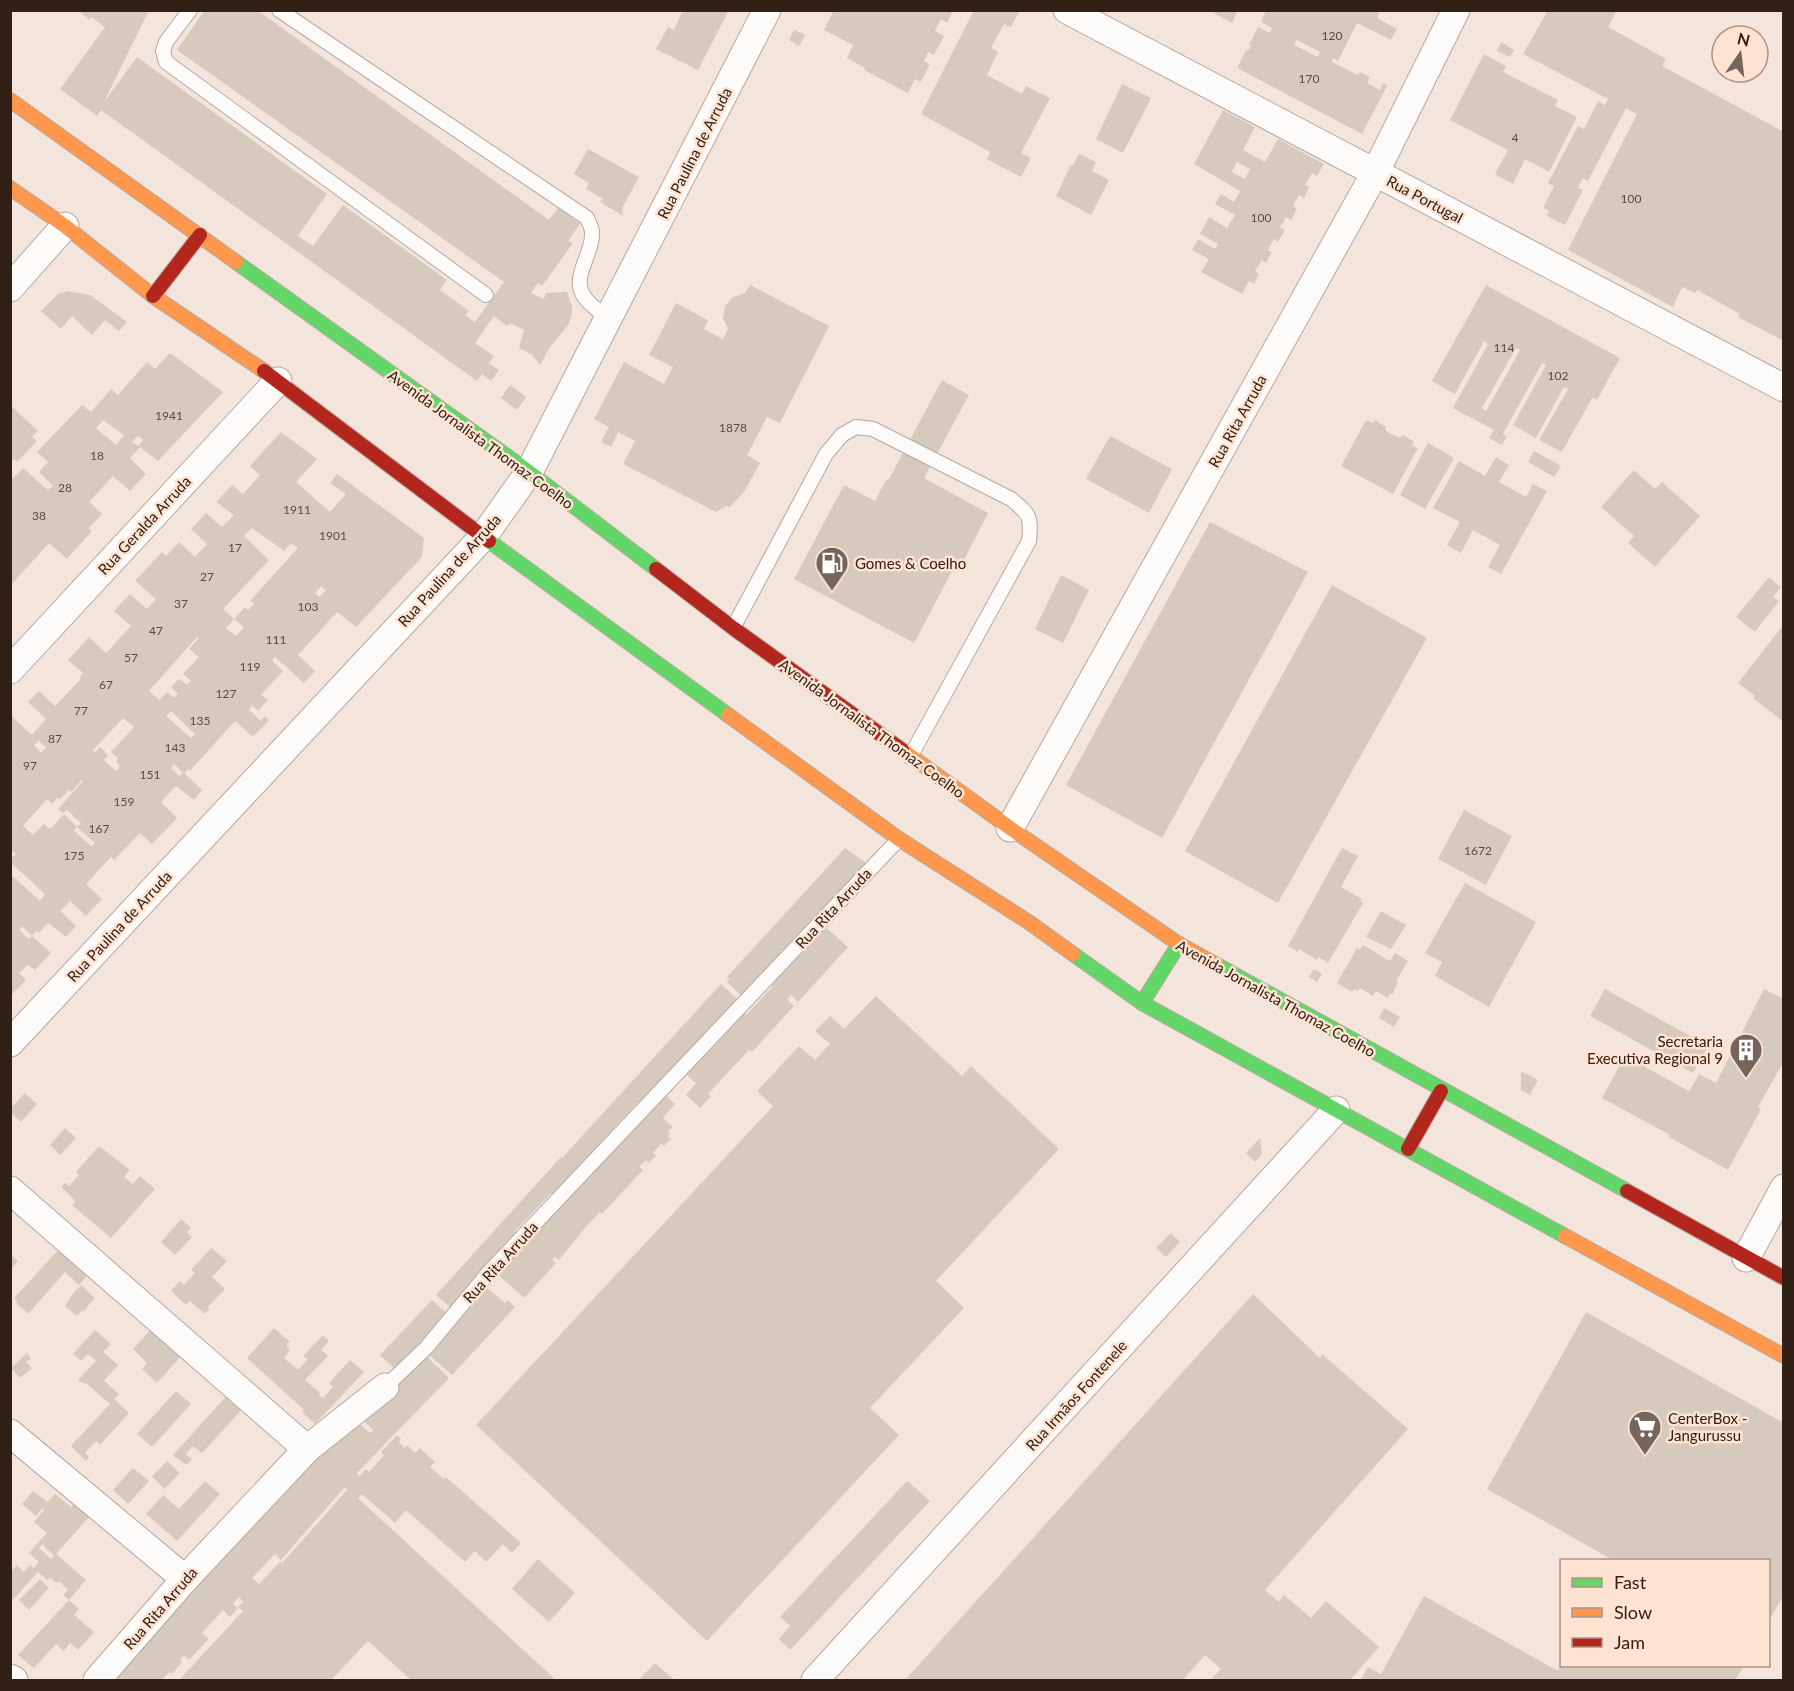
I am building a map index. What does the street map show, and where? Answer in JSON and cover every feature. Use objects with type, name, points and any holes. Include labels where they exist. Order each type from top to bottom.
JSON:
[{"type":"main road","name":"Avenida Jornalista Thomaz Coelho","points":[[10,100],[530,472],[733,628],[910,757],[1179,944],[1784,1278]]},
{"type":"main road","points":[[10,188],[65,226],[153,296],[278,381],[483,537],[899,839],[1030,923],[1142,1003],[1784,1356]]},
{"type":"main road","points":[[153,296],[200,235]]},
{"type":"main road","points":[[1142,1003],[1179,944]]},
{"type":"main road","points":[[1408,1149],[1442,1091]]},
{"type":"street","name":"Rua Paulina de Arruda","points":[[10,1043],[483,537],[530,472],[767,10]]},
{"type":"street","name":"Rua Portugal","points":[[1067,10],[1784,388]]},
{"type":"street","name":"Rua Rita Arruda","points":[[1010,828],[1375,173],[1456,10]]},
{"type":"street","points":[[10,288],[65,226]]},
{"type":"street","name":"Rua Geralda Arruda","points":[[10,670],[278,381]]},
{"type":"street","name":"Rua Irmãos Fontenele","points":[[815,1680],[1336,1110]]},
{"type":"street","points":[[1746,1258],[1784,1188]]},
{"type":"street","points":[[10,1190],[307,1449]]},
{"type":"street","name":"Rua Rita Arruda","points":[[97,1680],[185,1579],[307,1449],[385,1387]]},
{"type":"street","points":[[10,1433],[185,1579]]},
{"type":"street","points":[[10,1677],[14,1680]]},
{"type":"lane","points":[[190,10],[166,42],[163,51],[166,62],[486,295]]},
{"type":"lane","points":[[279,10],[587,218],[593,232],[591,246],[580,276],[580,287],[585,298],[609,320]]},
{"type":"lane","points":[[733,628],[826,454],[842,435],[856,427],[873,429],[1011,499],[1026,513],[1031,525],[1029,541],[910,757]]},
{"type":"lane","name":"Rua Rita Arruda","points":[[385,1387],[426,1348],[489,1272],[899,839]]},
{"type":"building","points":[[77,10],[149,10],[104,102],[137,57],[327,194],[298,236],[313,246],[343,205],[447,280],[440,290],[469,311],[465,315],[475,322],[504,282],[177,50],[205,10],[257,10],[549,220],[558,208],[580,224],[568,241],[573,243],[542,286],[538,283],[531,293],[544,299],[546,293],[567,292],[572,306],[572,315],[568,325],[550,347],[540,365],[531,354],[519,348],[524,330],[510,323],[507,326],[494,316],[475,343],[494,356],[489,363],[499,370],[491,381],[482,374],[477,381],[101,110],[97,116],[60,89],[105,27],[91,17],[90,20]]},
{"type":"building","points":[[683,10],[729,10],[698,70],[656,49],[668,27],[674,30]]},
{"type":"building","points":[[834,10],[953,10],[947,23],[941,19],[935,31],[944,36],[934,55],[928,52],[924,61],[930,64],[921,82],[915,79],[908,93],[864,70],[865,68],[847,58],[853,45],[824,30]]},
{"type":"building","points":[[974,10],[1020,10],[1011,27],[1004,24],[991,48],[998,52],[987,75],[1022,94],[1026,86],[1050,98],[1021,153],[1031,158],[1021,177],[987,159],[990,152],[921,114]]},
{"type":"building","points":[[1208,10],[1238,10],[1232,23]]},
{"type":"building","points":[[1266,10],[1380,10],[1377,18],[1397,29],[1391,40],[1357,23],[1338,61],[1333,58],[1332,62],[1358,75],[1360,72],[1370,77],[1367,83],[1380,90],[1383,83],[1387,86],[1362,134],[1237,68],[1246,50],[1248,51],[1258,27],[1270,33],[1272,28],[1261,22]],"holes":[[[1297,40],[1320,52],[1318,57],[1294,45]]]},
{"type":"building","points":[[1548,10],[1617,10],[1608,27],[1666,59],[1662,66],[1784,132],[1784,341],[1738,317],[1740,314],[1697,290],[1695,293],[1682,287],[1673,307],[1568,250],[1637,114],[1626,108],[1588,181],[1583,178],[1578,188],[1583,190],[1565,225],[1547,216],[1549,211],[1543,208],[1554,186],[1548,183],[1578,126],[1584,129],[1598,101],[1605,105],[1608,99],[1523,54]]},
{"type":"building","points":[[794,30],[805,35],[799,46],[789,40]]},
{"type":"building","points":[[1501,42],[1514,50],[1510,57],[1497,51]]},
{"type":"building","points":[[1484,54],[1506,66],[1503,72],[1558,100],[1555,106],[1577,117],[1549,172],[1525,159],[1513,184],[1495,174],[1508,150],[1450,120]]},
{"type":"building","points":[[1122,84],[1151,98],[1123,153],[1096,139]]},
{"type":"building","points":[[1223,110],[1255,127],[1243,150],[1265,162],[1278,139],[1324,164],[1317,176],[1312,173],[1305,185],[1309,187],[1304,198],[1299,195],[1293,206],[1297,209],[1291,220],[1286,217],[1280,228],[1285,230],[1278,242],[1274,239],[1268,250],[1272,252],[1266,263],[1262,260],[1255,271],[1259,274],[1254,284],[1249,281],[1242,294],[1201,272],[1209,259],[1192,250],[1198,239],[1215,249],[1218,244],[1200,234],[1209,217],[1227,228],[1235,215],[1215,204],[1221,194],[1234,202],[1240,191],[1194,164]],"holes":[[[1237,162],[1250,169],[1245,179],[1232,172]]]},
{"type":"building","points":[[588,149],[639,177],[622,208],[623,216],[600,202],[603,199],[586,189],[589,183],[574,174]]},
{"type":"building","points":[[1079,154],[1096,162],[1092,171],[1109,180],[1091,215],[1056,196]]},
{"type":"building","points":[[750,285],[829,326],[780,423],[767,417],[747,455],[760,463],[744,492],[730,507],[726,506],[716,512],[623,464],[635,441],[618,432],[611,447],[601,442],[609,427],[594,419],[624,362],[664,384],[673,367],[649,355],[676,303],[708,320],[704,329],[723,339],[728,329],[723,318],[725,306],[733,297],[745,293]]},
{"type":"building","points":[[1486,285],[1620,358],[1597,400],[1592,398],[1562,452],[1539,440],[1568,389],[1564,387],[1536,438],[1513,425],[1546,365],[1542,363],[1503,434],[1507,436],[1502,445],[1489,438],[1494,430],[1453,408],[1488,344],[1484,341],[1455,394],[1432,381]],"holes":[[[1516,348],[1520,350],[1486,411],[1482,408]]]},
{"type":"building","points":[[68,291],[90,295],[127,322],[119,331],[105,320],[92,335],[72,316],[61,329],[41,311],[58,294]]},
{"type":"building","points":[[170,353],[223,392],[158,461],[140,447],[130,458],[146,474],[130,491],[113,476],[89,502],[102,514],[89,528],[92,531],[67,559],[49,543],[10,586],[10,481],[23,468],[48,490],[53,486],[39,472],[48,462],[37,452],[82,405],[91,412],[111,389],[118,395],[147,362],[155,369]],"holes":[[[103,420],[124,435],[116,445],[96,428]],[[138,436],[143,440],[138,446],[132,442]]]},
{"type":"building","points":[[942,380],[969,395],[924,478],[988,513],[963,562],[958,560],[914,643],[794,579],[844,485],[875,501]]},
{"type":"building","points":[[510,385],[526,397],[517,410],[501,398]]},
{"type":"building","points":[[10,405],[38,431],[32,437],[37,441],[17,462],[14,459],[10,462]]},
{"type":"building","points":[[1366,420],[1373,423],[1375,420],[1386,427],[1385,430],[1391,434],[1400,438],[1402,435],[1414,441],[1412,445],[1418,448],[1393,494],[1341,466]]},
{"type":"building","points":[[281,432],[317,459],[296,482],[330,512],[346,494],[330,483],[337,474],[424,538],[422,557],[356,627],[337,612],[298,655],[315,671],[304,683],[275,657],[272,660],[283,671],[261,695],[268,700],[258,711],[252,705],[249,710],[261,721],[265,716],[269,720],[253,737],[235,721],[190,771],[188,769],[184,773],[202,790],[194,800],[176,786],[161,802],[177,818],[152,844],[140,833],[114,860],[111,857],[86,884],[102,899],[86,916],[70,901],[60,911],[76,926],[66,937],[48,923],[39,933],[36,931],[32,936],[51,953],[35,970],[28,965],[19,973],[26,980],[10,996],[10,874],[40,901],[45,894],[10,862],[16,854],[10,849],[10,715],[32,735],[46,719],[28,702],[39,691],[55,706],[81,679],[79,678],[83,673],[68,660],[89,637],[106,653],[131,626],[114,611],[130,594],[147,609],[156,599],[135,581],[162,552],[166,556],[179,542],[195,557],[207,544],[191,529],[206,513],[222,527],[234,515],[216,502],[232,485],[243,494],[260,475],[250,466]],"holes":[[[252,528],[284,551],[291,543],[298,548],[250,601],[254,604],[248,610],[245,607],[234,619],[223,609],[269,560],[244,536]],[[321,586],[326,590],[319,597],[315,593]],[[234,619],[244,627],[236,636],[226,628]],[[197,637],[199,638],[189,649],[199,657],[183,674],[191,681],[187,685],[179,679],[171,687],[178,694],[174,698],[167,692],[159,700],[149,691]],[[171,711],[195,734],[191,738],[166,716]],[[123,718],[134,727],[111,752],[118,758],[116,761],[120,766],[116,771],[104,760],[108,755],[100,747],[95,752],[93,750]],[[39,741],[46,747],[41,753],[34,745]],[[174,764],[182,772],[179,776],[171,768]],[[82,780],[58,809],[63,813],[67,810],[81,823],[77,827],[64,814],[50,829],[44,824],[33,835],[23,826],[47,799],[52,804],[69,790],[71,792]],[[77,827],[95,843],[91,846],[74,831]],[[22,926],[32,936],[29,939],[19,930]]]},
{"type":"building","points":[[1110,436],[1172,469],[1149,513],[1086,479]]},
{"type":"building","points":[[1428,443],[1454,458],[1425,509],[1400,495]]},
{"type":"building","points":[[1534,451],[1561,466],[1554,477],[1528,462]]},
{"type":"building","points":[[1496,457],[1509,465],[1499,482],[1526,497],[1533,484],[1547,491],[1501,574],[1488,567],[1500,545],[1473,530],[1461,553],[1447,545],[1460,522],[1433,508],[1459,461],[1485,476]]},
{"type":"building","points":[[1634,470],[1655,489],[1662,482],[1700,516],[1655,567],[1628,543],[1634,536],[1601,507]]},
{"type":"building","points":[[1210,522],[1308,572],[1162,838],[1066,785]]},
{"type":"building","points":[[1061,575],[1089,590],[1063,643],[1035,629]]},
{"type":"building","points":[[1769,577],[1781,587],[1773,597],[1779,601],[1755,632],[1736,617]]},
{"type":"building","points":[[1332,585],[1427,638],[1278,903],[1185,851]]},
{"type":"building","points":[[1784,624],[1784,722],[1738,683]]},
{"type":"building","points":[[1464,810],[1512,836],[1486,885],[1438,859]]},
{"type":"building","points":[[845,848],[866,863],[792,945],[790,943],[741,995],[727,982],[730,979],[727,977]]},
{"type":"building","points":[[1342,848],[1358,856],[1341,887],[1362,899],[1360,901],[1363,903],[1328,963],[1319,957],[1317,960],[1299,949],[1298,952],[1288,946]]},
{"type":"building","points":[[1465,883],[1536,922],[1489,1007],[1435,976],[1442,962],[1425,953]]},
{"type":"building","points":[[1381,911],[1406,925],[1391,949],[1366,937]]},
{"type":"building","points":[[824,926],[848,947],[798,1002],[791,995],[787,1000],[794,1006],[752,1052],[749,1050],[708,1094],[711,1096],[700,1108],[686,1095],[696,1083],[682,1071],[700,1052],[705,1056],[728,1031],[724,1027],[739,1010],[746,1015],[773,986],[770,983]]},
{"type":"building","points":[[1363,945],[1390,961],[1395,953],[1408,961],[1396,981],[1398,982],[1392,995],[1390,993],[1388,998],[1376,991],[1373,996],[1360,988],[1352,992],[1337,983],[1357,948],[1360,950]]},
{"type":"building","points":[[1314,969],[1322,974],[1317,982],[1309,977]]},
{"type":"building","points":[[721,984],[737,999],[641,1104],[638,1102],[575,1170],[577,1173],[555,1197],[551,1193],[515,1231],[517,1233],[450,1307],[436,1295],[561,1157]]},
{"type":"building","points":[[1605,989],[1708,1046],[1693,1073],[1590,1016]]},
{"type":"building","name":"Secretaria Executiva Regional 9","points":[[1764,989],[1784,999],[1784,1061],[1758,1107],[1761,1109],[1728,1170],[1602,1098],[1625,1056],[1689,1091],[1699,1074],[1716,1083]]},
{"type":"building","points":[[876,996],[962,1076],[971,1066],[1059,1149],[936,1281],[964,1308],[870,1408],[899,1435],[707,1641],[476,1425],[773,1106],[757,1091],[799,1046],[815,1060],[830,1044],[815,1031],[830,1016],[844,1029]]},
{"type":"building","points":[[1384,1008],[1400,1017],[1394,1027],[1379,1018]]},
{"type":"building","points":[[1521,1071],[1538,1080],[1530,1095],[1521,1090]]},
{"type":"building","points":[[25,1093],[37,1104],[21,1122],[10,1112],[10,1109]]},
{"type":"building","points":[[663,1093],[675,1104],[663,1118],[673,1127],[668,1132],[671,1139],[664,1146],[661,1144],[653,1153],[656,1155],[649,1163],[646,1160],[639,1167],[643,1170],[602,1214],[600,1212],[584,1229],[559,1260],[555,1257],[552,1260],[556,1263],[524,1298],[493,1270]]},
{"type":"building","points":[[65,1128],[76,1138],[60,1155],[50,1145]]},
{"type":"building","points":[[1260,1138],[1262,1154],[1255,1162],[1246,1153]]},
{"type":"building","points":[[99,1146],[130,1170],[124,1177],[133,1184],[140,1176],[155,1189],[111,1238],[72,1205],[76,1201],[61,1187],[65,1183],[69,1186],[79,1175],[76,1172]]},
{"type":"building","points":[[181,1219],[191,1228],[187,1232],[192,1237],[175,1255],[161,1242]]},
{"type":"building","points":[[1171,1233],[1180,1242],[1166,1257],[1156,1248]]},
{"type":"building","points":[[63,1245],[91,1272],[79,1285],[65,1272],[28,1314],[14,1298]]},
{"type":"building","points":[[211,1248],[227,1261],[212,1277],[225,1289],[208,1307],[205,1314],[190,1301],[186,1305],[171,1291],[180,1281],[184,1285],[195,1273],[191,1270]]},
{"type":"building","points":[[10,1254],[18,1261],[10,1270]]},
{"type":"building","points":[[81,1285],[95,1298],[85,1311],[83,1310],[77,1316],[65,1306]]},
{"type":"building","points":[[486,1287],[505,1303],[508,1300],[515,1307],[452,1375],[428,1354]]},
{"type":"building","points":[[1253,1294],[1320,1358],[1322,1354],[1408,1429],[1265,1590],[1279,1602],[1284,1595],[1311,1618],[1326,1601],[1379,1647],[1350,1680],[1210,1680],[1221,1669],[1205,1655],[1183,1680],[905,1680]]},
{"type":"building","points":[[432,1300],[450,1316],[424,1340],[397,1371],[380,1355]]},
{"type":"building","name":"CenterBox - Jangurussu","points":[[1586,1312],[1784,1423],[1784,1595],[1770,1619],[1770,1559],[1611,1559],[1487,1489]]},
{"type":"building","points":[[153,1327],[183,1354],[157,1383],[142,1369],[147,1363],[133,1349]]},
{"type":"building","points":[[274,1328],[290,1342],[287,1343],[287,1347],[290,1350],[284,1358],[298,1370],[308,1359],[303,1356],[323,1335],[329,1341],[321,1350],[328,1356],[305,1380],[323,1398],[333,1387],[329,1383],[350,1360],[364,1372],[315,1424],[302,1412],[304,1410],[247,1358]]},
{"type":"building","points":[[95,1330],[111,1344],[103,1352],[118,1365],[104,1381],[119,1394],[114,1399],[129,1413],[100,1445],[96,1441],[85,1453],[89,1457],[86,1461],[71,1446],[110,1404],[87,1384],[78,1380],[96,1361],[88,1354],[81,1361],[73,1354]]},
{"type":"building","points":[[27,1353],[31,1359],[26,1362],[32,1368],[20,1378],[11,1368]]},
{"type":"building","points":[[424,1354],[449,1378],[357,1473],[359,1476],[366,1469],[369,1472],[384,1455],[381,1452],[397,1435],[401,1438],[399,1442],[405,1448],[407,1445],[415,1453],[420,1448],[435,1462],[430,1467],[444,1479],[446,1477],[521,1543],[512,1553],[503,1544],[486,1562],[475,1551],[465,1562],[406,1510],[395,1523],[362,1494],[358,1498],[556,1680],[411,1680],[368,1641],[331,1680],[179,1680],[243,1611],[238,1607],[243,1602],[239,1597],[233,1604],[238,1608],[230,1617],[223,1610],[202,1633],[209,1639],[189,1660],[184,1655],[180,1660],[182,1662],[172,1674],[170,1672],[161,1680],[100,1680],[350,1416],[370,1433],[373,1430],[361,1418]],"holes":[[[344,1488],[348,1489],[282,1563],[281,1561],[259,1584],[252,1578],[275,1554],[281,1560]]]},
{"type":"building","points":[[176,1391],[191,1404],[152,1447],[137,1434]]},
{"type":"building","points":[[231,1391],[246,1405],[202,1453],[193,1446],[186,1454],[192,1459],[186,1465],[173,1455]]},
{"type":"building","points":[[167,1461],[180,1473],[165,1489],[152,1477]]},
{"type":"building","points":[[133,1468],[149,1481],[128,1504],[113,1490]]},
{"type":"building","points":[[205,1481],[220,1494],[177,1541],[146,1514],[163,1495],[179,1509]]},
{"type":"building","points":[[907,1481],[930,1501],[790,1650],[779,1639],[790,1626],[780,1617]]},
{"type":"building","points":[[33,1491],[48,1502],[55,1494],[71,1507],[74,1504],[89,1517],[56,1554],[86,1580],[69,1600],[63,1595],[68,1590],[59,1581],[57,1583],[50,1578],[47,1580],[38,1572],[10,1603],[10,1573],[17,1565],[24,1572],[30,1565],[34,1568],[39,1562],[29,1553],[47,1533],[34,1522],[44,1510],[43,1508],[36,1516],[22,1504]],"holes":[[[42,1544],[54,1556],[51,1559],[39,1548]]]},
{"type":"building","points":[[538,1559],[575,1593],[549,1622],[512,1589]]},
{"type":"building","points":[[40,1579],[49,1588],[29,1610],[19,1600]]},
{"type":"building","points":[[1424,1596],[1558,1671],[1560,1667],[1743,1667],[1735,1680],[1361,1680],[1368,1667],[1381,1674]]},
{"type":"building","points":[[69,1600],[79,1609],[74,1615],[94,1632],[78,1650],[70,1643],[64,1651],[56,1644],[34,1668],[18,1655]]},
{"type":"building","points":[[655,1663],[674,1680],[639,1680]]},
{"type":"traffic: fast","points":[[236,262],[529,472],[656,569]]},
{"type":"traffic: fast","points":[[489,541],[728,715]]},
{"type":"traffic: fast","points":[[1142,1003],[1179,944]]},
{"type":"traffic: fast","points":[[1073,954],[1142,1003],[1565,1236]]},
{"type":"traffic: fast","points":[[1217,965],[1627,1191]]},
{"type":"traffic: slow","points":[[10,100],[236,262]]},
{"type":"traffic: slow","points":[[10,188],[65,226],[153,296],[264,371]]},
{"type":"traffic: slow","points":[[728,715],[899,839],[1030,923],[1073,954]]},
{"type":"traffic: slow","points":[[902,750],[1010,828],[1179,944],[1217,965]]},
{"type":"traffic: slow","points":[[1565,1236],[1784,1356]]},
{"type":"traffic: jam","points":[[153,296],[200,235]]},
{"type":"traffic: jam","points":[[264,371],[489,541]]},
{"type":"traffic: jam","points":[[656,569],[733,628],[902,750]]},
{"type":"traffic: jam","points":[[1408,1149],[1441,1091]]},
{"type":"traffic: jam","points":[[1627,1191],[1784,1278]]},
{"type":"place","name":"Gomes & Coelho","points":[[832,592]]},
{"type":"place","name":"Secretaria Executiva Regional 9","points":[[1746,1079]]},
{"type":"place","name":"CenterBox - Jangurussu","points":[[1645,1456]]}]
